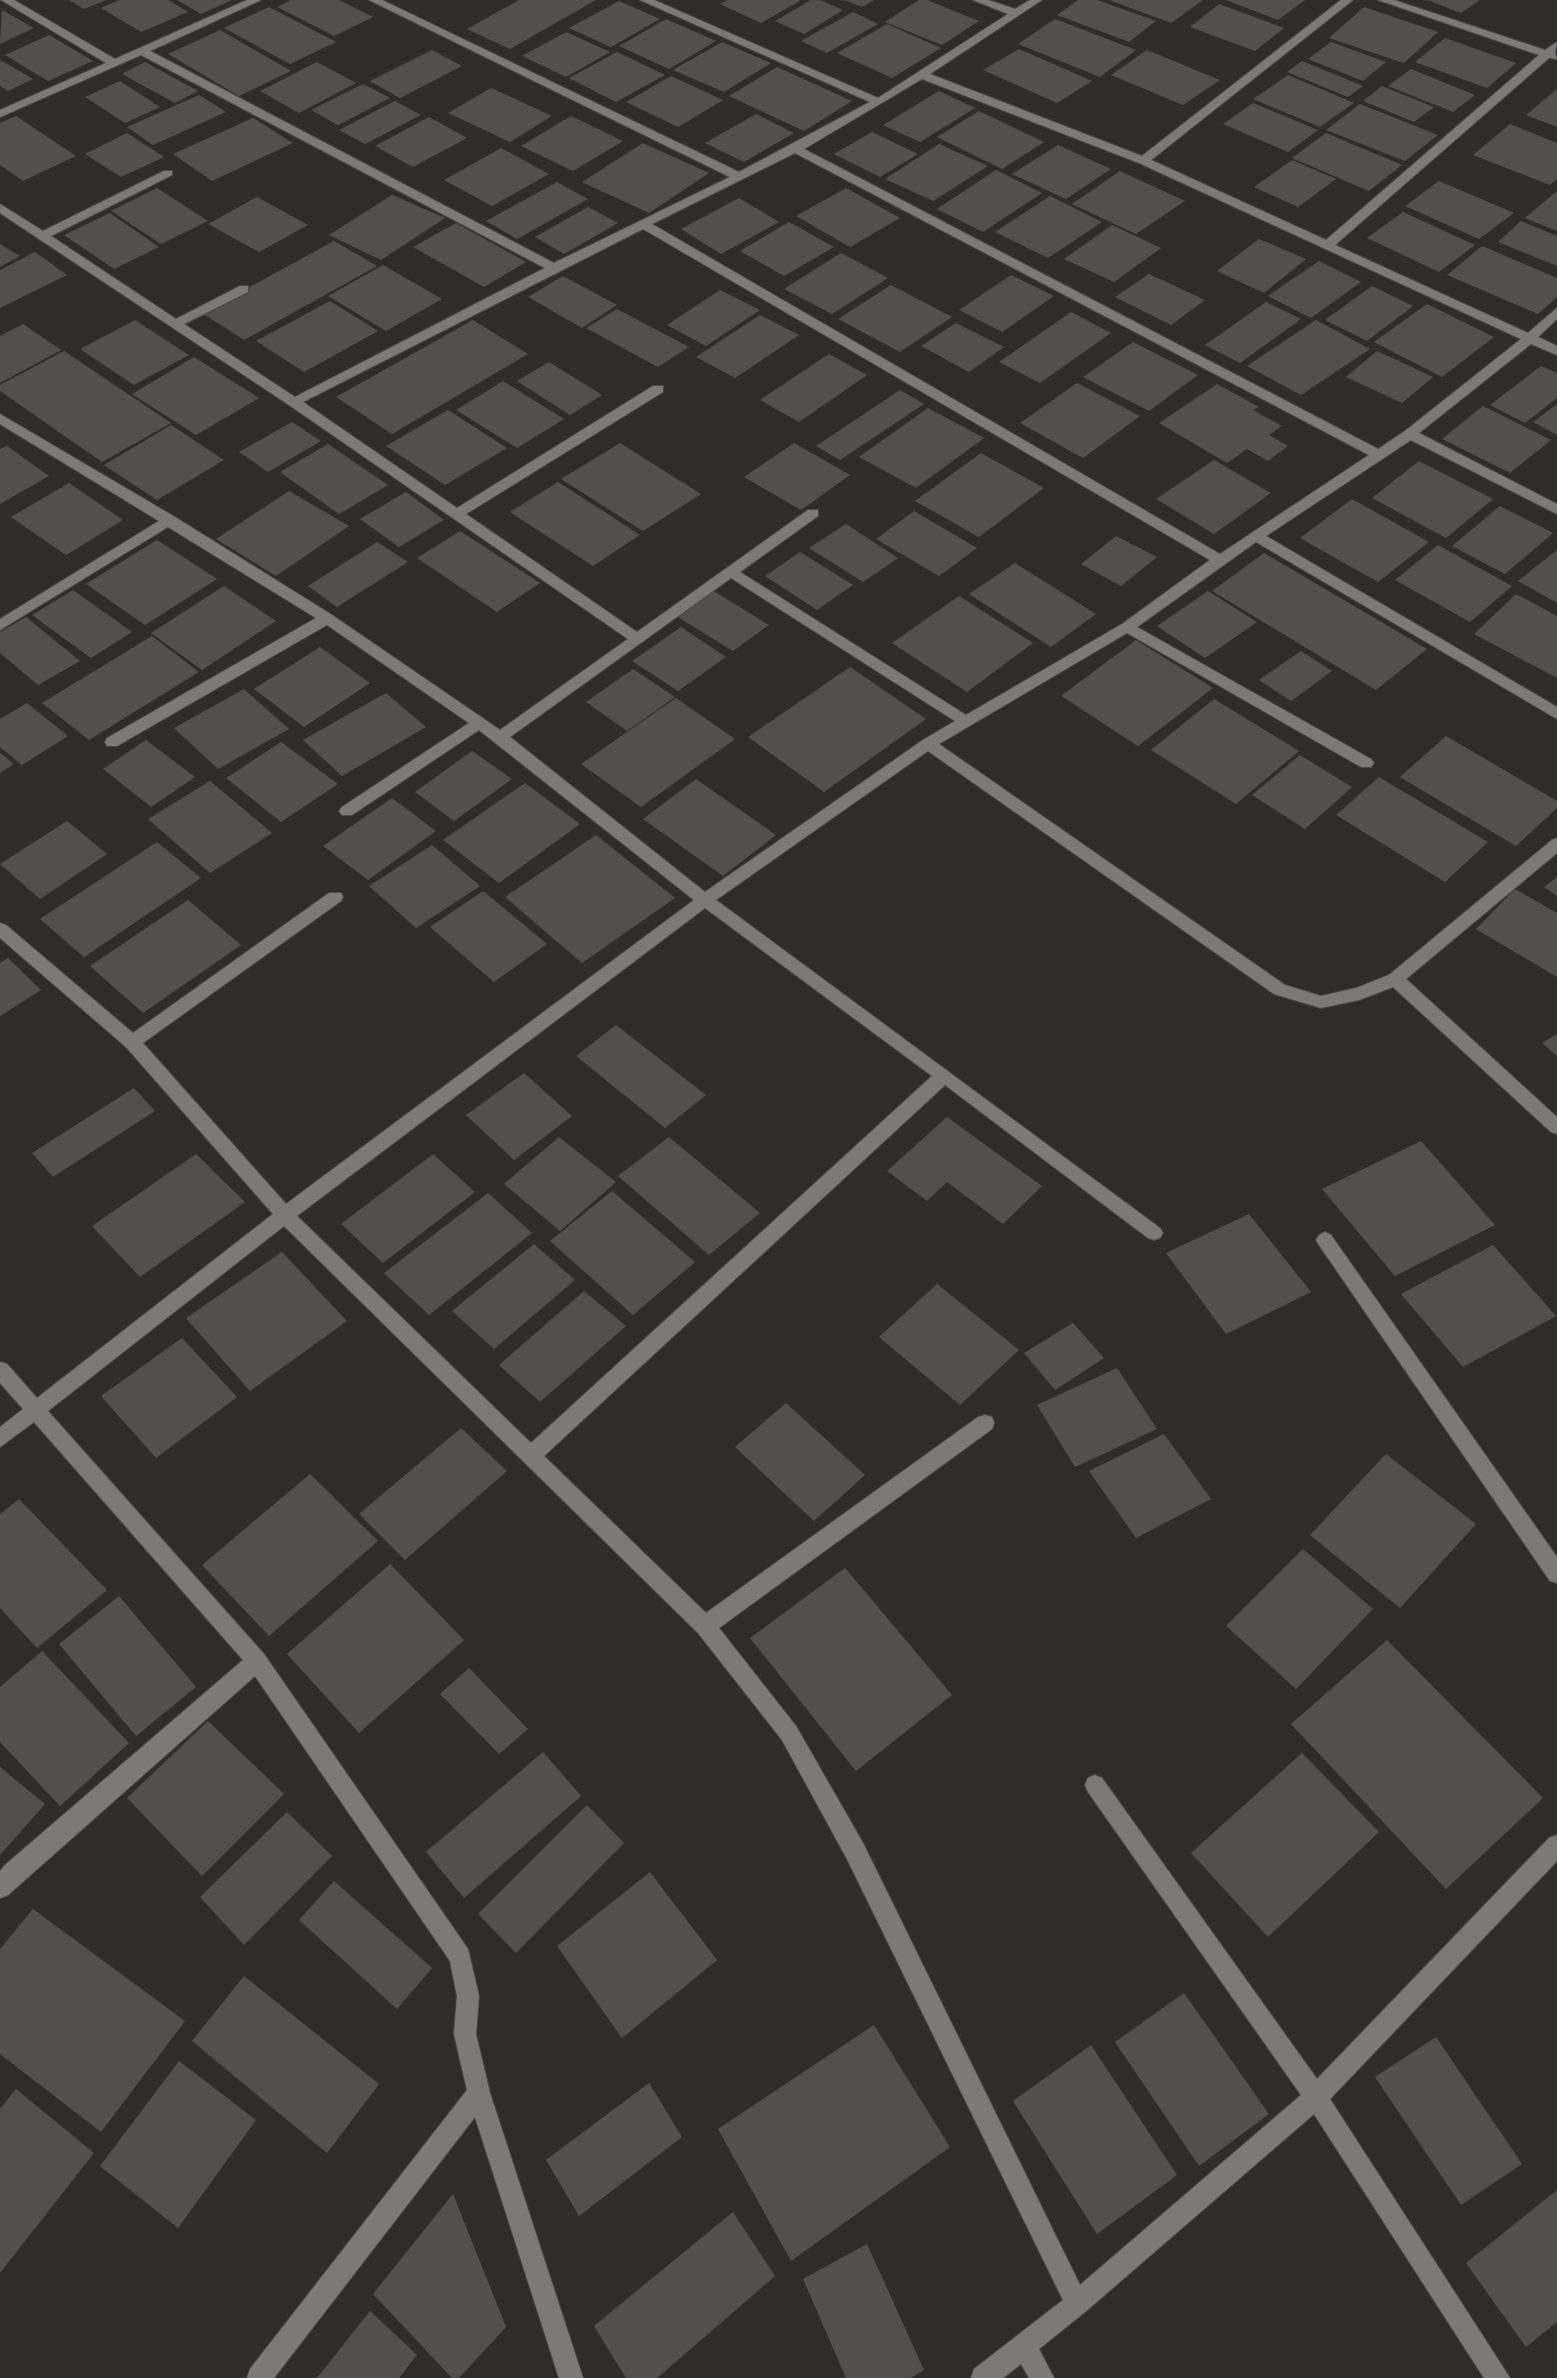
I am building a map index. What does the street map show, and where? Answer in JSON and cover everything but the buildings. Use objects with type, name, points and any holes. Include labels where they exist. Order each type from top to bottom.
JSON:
[{"type":"street","points":[[6,0],[113,62]]},
{"type":"street","points":[[0,114],[256,0]]},
{"type":"street","points":[[374,0],[737,176]]},
{"type":"street","points":[[645,0],[879,102]]},
{"type":"street","points":[[978,0],[1015,13]]},
{"type":"street","points":[[294,402],[554,268],[795,149],[879,102],[1037,0]]},
{"type":"street","points":[[1143,161],[1348,0]]},
{"type":"street","points":[[1383,0],[1552,55]]},
{"type":"street","points":[[1328,245],[1552,55],[1557,45]]},
{"type":"street","points":[[141,51],[554,268]]},
{"type":"street","points":[[922,75],[1143,161],[1557,351]]},
{"type":"street","points":[[795,149],[1376,454]]},
{"type":"street","points":[[41,236],[168,173]]},
{"type":"street","points":[[0,208],[294,402],[638,639]]},
{"type":"street","points":[[645,225],[1220,560]]},
{"type":"street","points":[[176,324],[244,289]]},
{"type":"street","points":[[0,1438],[285,1216],[705,900],[928,744],[1127,627],[1220,560],[1376,454],[1410,434],[1529,339],[1557,312]]},
{"type":"street","points":[[457,514],[657,389]]},
{"type":"street","points":[[4,425],[170,520],[327,618],[500,737],[705,900],[1154,1233]]},
{"type":"street","points":[[1410,434],[1557,510]]},
{"type":"street","points":[[500,737],[813,513]]},
{"type":"street","points":[[0,625],[170,520]]},
{"type":"street","points":[[1257,537],[1557,714]]},
{"type":"street","points":[[731,572],[967,722]]},
{"type":"street","points":[[112,742],[327,618]]},
{"type":"street","points":[[1127,627],[1366,764]]},
{"type":"street","points":[[347,811],[479,723]]},
{"type":"street","points":[[928,744],[1280,990],[1321,1002],[1360,994],[1395,979],[1557,844]]},
{"type":"street","points":[[132,1042],[335,897]]},
{"type":"street","points":[[0,929],[132,1042],[285,1216],[705,1626],[789,1733],[855,1851],[1077,2304]]},
{"type":"street","points":[[1395,979],[1557,1127]]},
{"type":"street","points":[[531,1456],[944,1075]]},
{"type":"street","points":[[1325,1240],[1557,1574]]},
{"type":"street","points":[[0,1370],[257,1661],[460,1957],[468,1996],[465,2034],[479,2093],[571,2378]]},
{"type":"street","points":[[705,1626],[985,1423]]},
{"type":"street","points":[[0,1887],[257,1661]]},
{"type":"street","points":[[1096,1785],[1315,2097],[1498,2378]]},
{"type":"street","points":[[983,2378],[1077,2304],[1315,2097],[1557,1846]]},
{"type":"street","points":[[259,2378],[479,2093]]},
{"type":"street","points":[[1024,2346],[1042,2378]]}]
